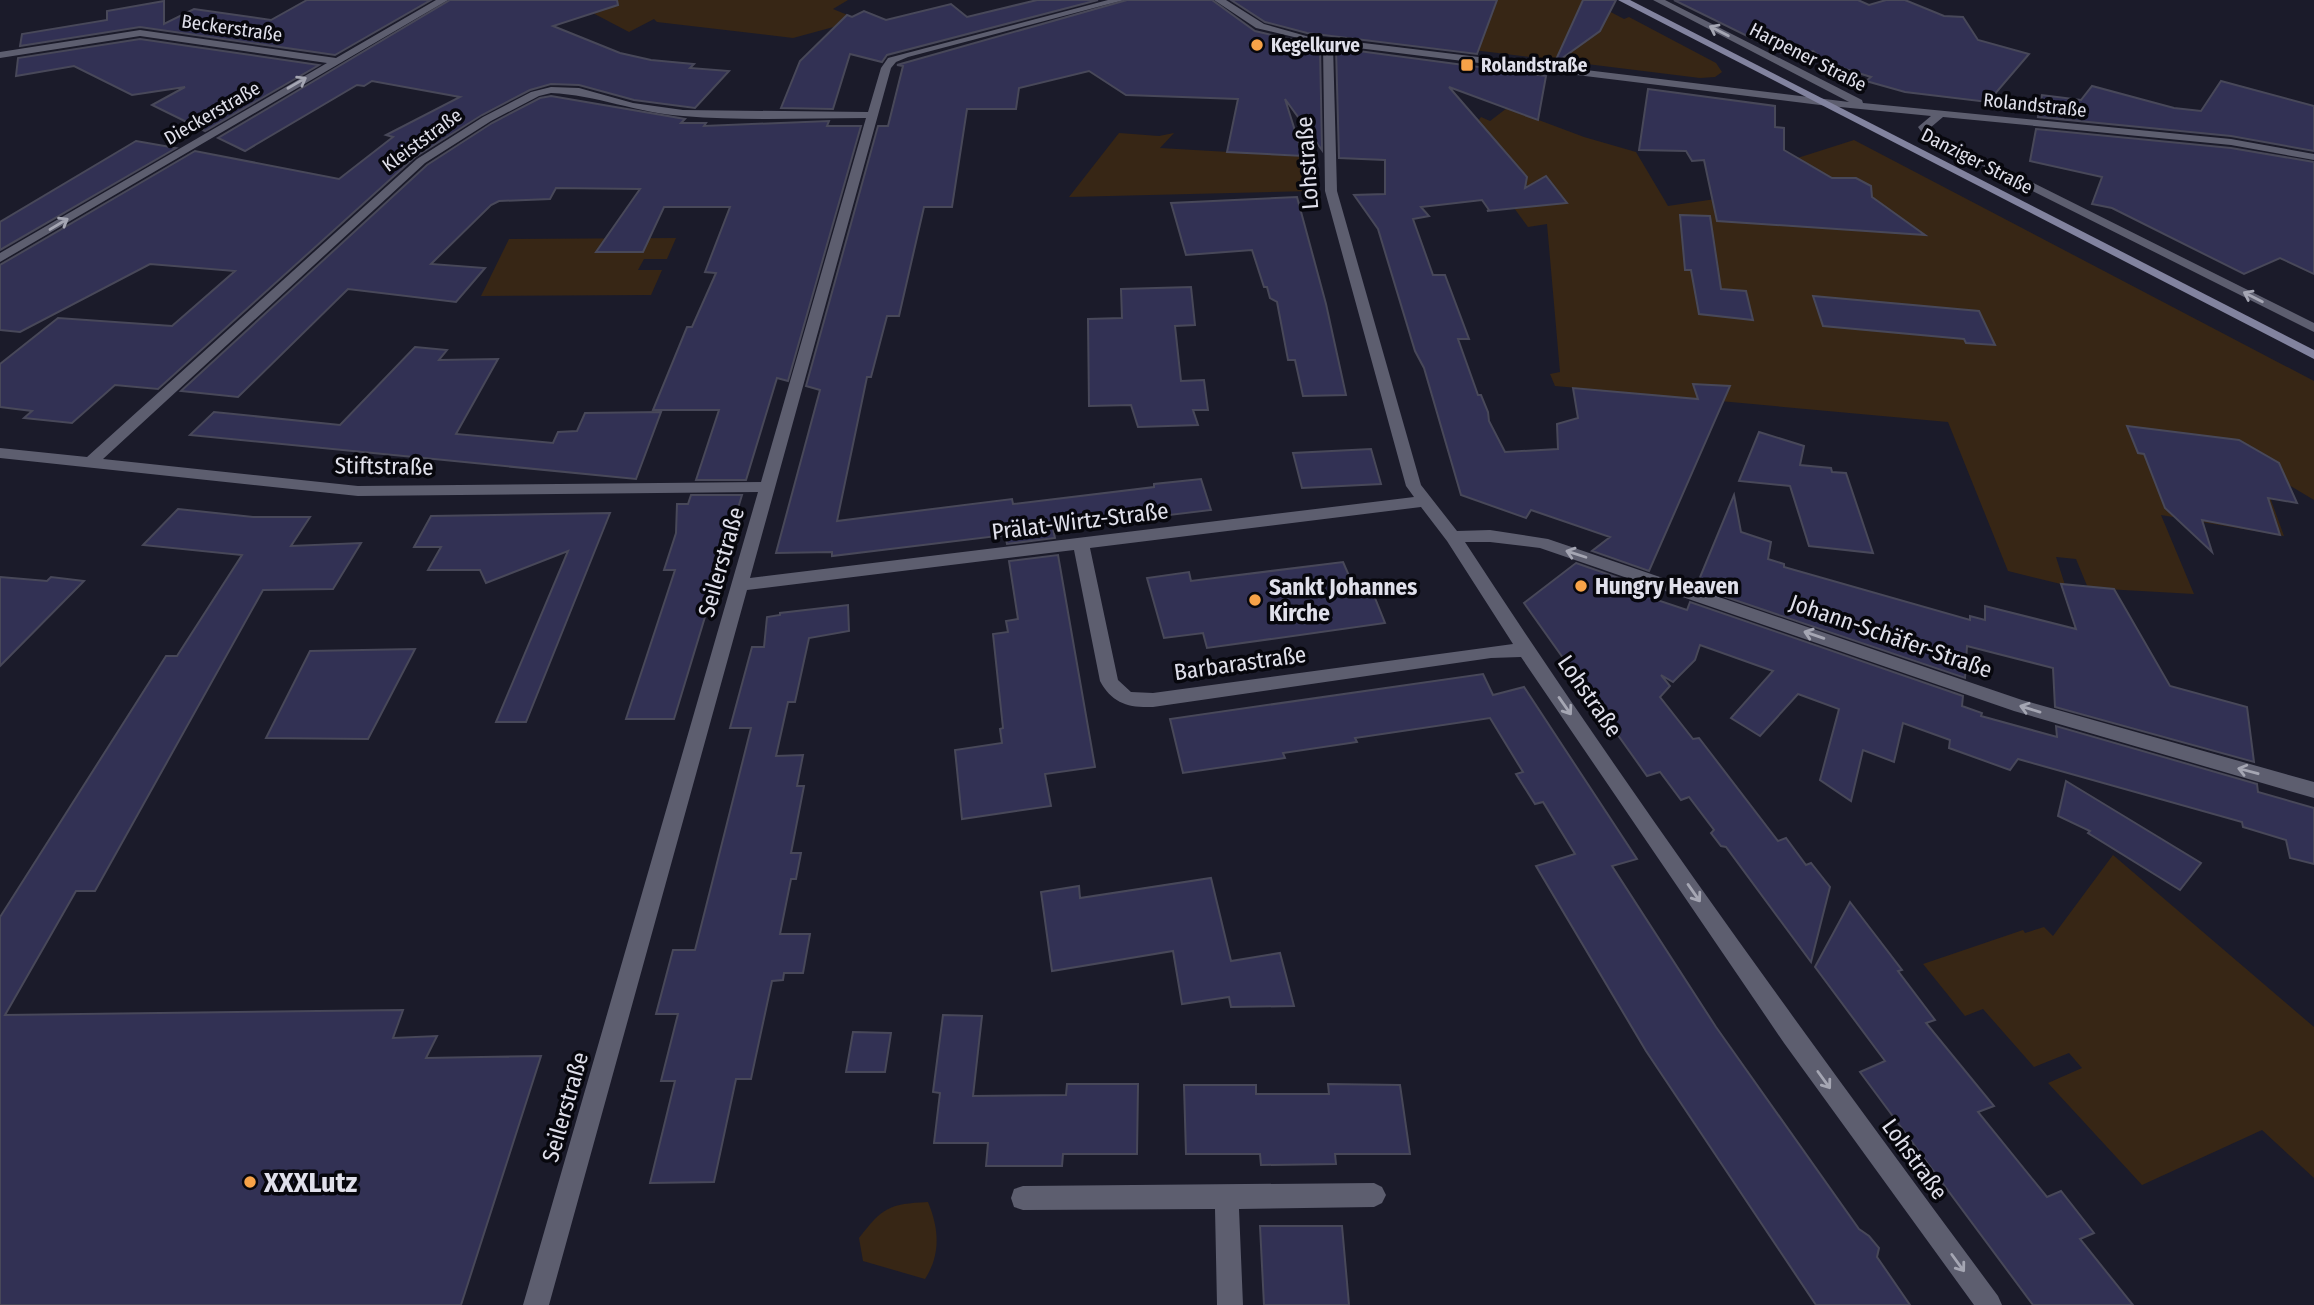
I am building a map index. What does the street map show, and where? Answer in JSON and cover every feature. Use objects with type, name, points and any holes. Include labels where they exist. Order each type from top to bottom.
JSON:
[{"type":"main road","name":"Danziger Straße","points":[[1623,0],[2314,355]]},
{"type":"street","name":"Dieckerstraße","points":[[0,258],[334,61],[443,0]]},
{"type":"street","name":"Seilerstraße","points":[[536,1305],[742,585],[886,68],[896,58],[1119,0]]},
{"type":"street","name":"Rolandstraße","points":[[1219,0],[1269,30],[1328,42],[1820,102],[2231,142],[2314,157]]},
{"type":"street","name":"Harpener Straße","points":[[1658,0],[1867,107]]},
{"type":"street","name":"Beckerstraße","points":[[0,55],[140,33],[334,61]]},
{"type":"street","name":"Lohstraße","points":[[1328,42],[1331,191],[1412,478],[1424,501],[1453,537],[1526,650],[1792,1036],[1989,1305]]},
{"type":"street","name":"Kleiststraße","points":[[90,463],[421,161],[461,134],[535,94],[571,90],[632,106],[700,114],[873,114]]},
{"type":"street","name":"Danziger Straße","points":[[1942,113],[1924,127],[1934,138],[2314,328]]},
{"type":"street","name":"Stiftstraße","points":[[0,453],[358,491],[769,487]]},
{"type":"street","name":"Prälat-Wirtz-Straße","points":[[742,585],[1424,501]]},
{"type":"street","name":"Johann-Schäfer-Straße","points":[[1453,537],[1525,539],[1552,546],[2020,706],[2314,790]]},
{"type":"street","name":"Barbarastraße","points":[[1081,544],[1109,681],[1115,692],[1124,699],[1153,700],[1491,652],[1526,650]]},
{"type":"street","points":[[1023,1198],[1374,1195]]},
{"type":"street","points":[[1227,1197],[1230,1305]]},
{"type":"shaded area","points":[[568,0],[848,0],[833,9],[855,18],[852,22],[793,38],[657,22],[654,19],[629,32]]},
{"type":"shaded area","points":[[1448,0],[1588,0],[1624,19],[1629,17],[1716,63],[1722,72],[1715,77],[1700,78],[1457,48]]},
{"type":"shaded area","points":[[1507,108],[1584,137],[1636,152],[1668,206],[1784,189],[1785,162],[1854,140],[2314,381],[2314,500],[2259,467],[2284,536],[2161,515],[2194,594],[2088,588],[2076,559],[2056,557],[2065,585],[2008,571],[1948,422],[1555,386],[1550,374],[1560,372],[1547,224],[1528,227],[1506,197],[1533,194],[1527,185],[1503,169],[1506,153],[1501,147],[1455,152],[1481,117],[1490,121]]},
{"type":"shaded area","points":[[1119,133],[1159,136],[1174,133],[1160,148],[1313,157],[1313,191],[1069,197]]},
{"type":"shaded area","points":[[676,238],[667,259],[644,259],[638,270],[662,270],[651,295],[481,296],[509,239]]},
{"type":"shaded area","points":[[2113,855],[2314,1027],[2314,1178],[2262,1130],[2142,1185],[2048,1083],[2082,1068],[2069,1053],[2034,1067],[1983,1009],[1965,1016],[1923,964],[2023,930],[2025,933],[2044,927],[2053,936]]},
{"type":"shaded area","points":[[928,1202],[937,1241],[934,1260],[925,1279],[863,1261],[859,1238],[874,1220],[895,1206]]},
{"type":"building","points":[[307,0],[431,0],[335,55],[140,27],[20,46],[22,34],[107,20],[107,11],[164,1],[164,24],[194,9],[271,20]]},
{"type":"building","points":[[450,0],[617,0],[618,5],[553,26],[620,53],[651,60],[694,64],[690,68],[729,71],[695,108],[634,100],[579,85],[551,84],[530,90],[482,115],[415,157],[158,389],[115,385],[72,423],[24,418],[32,411],[0,407],[0,364],[58,318],[172,326],[235,271],[150,264],[20,332],[0,330],[0,265],[195,151],[339,179],[393,137],[386,135],[460,97],[372,81],[364,86],[357,85],[245,151],[218,138]]},
{"type":"building","points":[[1037,0],[1098,0],[887,55],[882,62],[850,54],[833,109],[781,108],[800,61],[847,15],[852,17],[864,11],[886,20],[951,4],[967,17]]},
{"type":"building","points":[[1127,0],[1212,0],[1255,31],[1320,46],[1322,150],[1285,99],[1303,156],[1227,152],[1238,99],[1126,95],[1089,71],[1019,88],[1016,109],[967,109],[952,207],[924,207],[899,316],[887,316],[871,377],[867,377],[837,521],[1012,499],[1013,504],[1201,479],[1211,510],[1053,529],[1055,538],[1007,544],[1005,535],[832,556],[832,552],[776,553],[820,390],[806,386],[878,126],[888,126],[903,66],[897,65]]},
{"type":"building","points":[[1231,0],[1497,0],[1477,54],[1307,33],[1265,22]]},
{"type":"building","points":[[1583,0],[1616,0],[1600,31],[1554,64]]},
{"type":"building","points":[[1674,0],[1858,0],[1869,5],[1886,0],[1905,0],[1944,16],[1963,17],[1978,40],[2029,54],[1988,102],[1905,92],[1866,81],[1871,77],[1826,63],[1813,51],[1792,58]]},
{"type":"building","points":[[140,39],[319,65],[205,131],[152,105],[185,87],[132,95],[74,66],[16,76],[18,58]]},
{"type":"building","points":[[1336,48],[1546,76],[1538,120],[1449,87],[1527,177],[1525,188],[1546,176],[1567,203],[1487,211],[1489,210],[1482,200],[1421,207],[1429,216],[1413,219],[1433,275],[1445,275],[1469,339],[1458,339],[1478,395],[1481,395],[1489,421],[1505,452],[1558,449],[1557,424],[1578,418],[1573,388],[1698,399],[1693,384],[1730,386],[1649,571],[1592,551],[1610,537],[1531,510],[1526,518],[1461,495],[1424,368],[1415,351],[1378,229],[1354,195],[1385,194],[1385,160],[1339,158]]},
{"type":"building","points":[[2221,81],[2314,106],[2314,151],[2231,136],[2038,117],[2042,95],[2081,100],[2092,86],[2174,108],[2201,111]]},
{"type":"building","points":[[1648,89],[1775,106],[1775,127],[1784,128],[1784,150],[1832,178],[1856,178],[1871,186],[1872,197],[1925,235],[1717,221],[1704,160],[1692,161],[1686,151],[1639,150]]},
{"type":"building","points":[[551,96],[685,119],[681,123],[706,123],[704,126],[829,121],[827,126],[861,126],[788,381],[777,378],[746,480],[696,480],[719,410],[653,410],[687,327],[692,327],[716,273],[705,272],[730,207],[664,207],[643,252],[596,252],[640,189],[556,188],[550,199],[499,201],[491,205],[431,264],[485,268],[456,302],[348,289],[238,397],[181,391],[427,165],[492,123],[540,98]]},
{"type":"building","points":[[2036,129],[2231,148],[2314,162],[2314,274],[2280,258],[2244,274],[2112,208],[2092,204],[2102,177],[2030,161]]},
{"type":"building","points":[[136,141],[176,148],[0,250],[0,222]]},
{"type":"building","points":[[1297,197],[1326,304],[1346,395],[1303,396],[1295,360],[1288,360],[1277,302],[1270,298],[1267,287],[1264,287],[1252,250],[1186,255],[1171,203]]},
{"type":"building","points":[[1680,215],[1710,216],[1721,289],[1746,291],[1753,320],[1699,314],[1691,270],[1685,270]]},
{"type":"building","points":[[1191,287],[1195,325],[1175,326],[1181,381],[1204,380],[1208,410],[1193,410],[1198,425],[1138,427],[1131,405],[1089,406],[1088,319],[1122,318],[1121,289]]},
{"type":"building","points":[[1813,296],[1979,311],[1995,345],[1966,343],[1964,339],[1823,326]]},
{"type":"building","points":[[415,347],[447,350],[439,360],[498,359],[456,434],[553,443],[558,432],[577,431],[585,413],[661,412],[636,479],[190,435],[214,412],[340,425]]},
{"type":"building","points":[[2127,426],[2239,440],[2279,463],[2297,503],[2268,498],[2280,535],[2202,520],[2212,552],[2165,508],[2144,454],[2138,453]]},
{"type":"building","points":[[1759,432],[1804,446],[1800,465],[1831,468],[1832,472],[1846,473],[1873,553],[1809,546],[1790,486],[1739,481]]},
{"type":"building","points":[[1371,449],[1381,484],[1302,488],[1293,453]]},
{"type":"building","points":[[691,495],[742,495],[674,719],[626,719],[675,570],[664,570],[676,533],[677,504],[688,504]]},
{"type":"building","points":[[1734,495],[1741,532],[1771,542],[1768,559],[1784,564],[1784,567],[1970,620],[1970,616],[1985,620],[1985,606],[2076,629],[2061,584],[2114,589],[2170,686],[2247,707],[2254,762],[2055,707],[2053,668],[1967,646],[1965,678],[1696,587]]},
{"type":"building","name":"XXXLutz","points":[[178,509],[253,517],[310,517],[291,546],[361,543],[333,589],[263,590],[95,891],[76,891],[5,1015],[403,1010],[393,1038],[437,1036],[426,1058],[541,1056],[461,1305],[0,1305],[0,917],[166,656],[177,656],[242,555],[143,545]]},
{"type":"building","points":[[610,513],[526,722],[496,722],[568,551],[486,583],[480,570],[428,570],[441,547],[414,547],[431,516]]},
{"type":"building","points":[[1058,555],[1095,767],[1045,774],[1051,806],[962,819],[955,750],[1002,743],[1000,729],[1003,728],[993,634],[1008,632],[1006,621],[1018,619],[1009,561]]},
{"type":"building","name":"Sankt Johannes Kirche","points":[[1343,562],[1353,585],[1369,583],[1385,623],[1207,648],[1203,633],[1164,638],[1147,578],[1189,572],[1191,581]]},
{"type":"building","points":[[1576,563],[1642,586],[1639,594],[1687,610],[1690,602],[1963,696],[1962,706],[1982,713],[1981,716],[2057,737],[2056,726],[2257,784],[2258,792],[2314,808],[2314,864],[2290,858],[2286,840],[2243,827],[2242,822],[2018,759],[2010,770],[1949,748],[1950,740],[1903,723],[1894,762],[1863,750],[1851,801],[1820,780],[1839,709],[1798,694],[1760,736],[1731,718],[1773,671],[1700,645],[1695,660],[1673,682],[1661,675],[1670,686],[1660,697],[1693,739],[1699,738],[1778,841],[1786,838],[1806,865],[1811,863],[1830,887],[1811,962],[1726,847],[1721,846],[1711,833],[1714,830],[1689,797],[1681,800],[1660,772],[1647,776],[1524,603]]},
{"type":"building","points":[[0,577],[47,581],[51,577],[84,581],[0,666]]},
{"type":"building","points":[[848,605],[849,631],[809,638],[795,702],[788,702],[776,756],[803,755],[797,786],[804,786],[791,853],[801,853],[796,879],[791,879],[780,934],[810,934],[803,973],[784,973],[783,980],[772,981],[751,1079],[736,1079],[714,1182],[650,1183],[675,1081],[661,1081],[678,1014],[656,1014],[673,950],[695,950],[751,728],[730,728],[752,647],[764,647],[767,617]]},
{"type":"building","points":[[415,649],[368,739],[266,738],[310,651]]},
{"type":"building","points":[[1483,674],[1493,695],[1524,687],[1637,859],[1612,866],[1716,1027],[1859,1229],[1879,1248],[1877,1257],[1910,1305],[1816,1305],[1646,1051],[1536,866],[1575,854],[1543,802],[1535,804],[1516,774],[1523,772],[1490,718],[1355,738],[1357,742],[1283,753],[1285,758],[1183,773],[1170,719]]},
{"type":"building","points":[[2066,781],[2201,863],[2180,890],[2088,833],[2090,831],[2058,816]]},
{"type":"building","points":[[1211,878],[1231,961],[1280,953],[1294,1006],[1231,1007],[1229,997],[1182,1004],[1173,951],[1052,971],[1041,892],[1079,886],[1080,898]]},
{"type":"building","points":[[1850,902],[1902,970],[1898,971],[1935,1020],[1926,1023],[1994,1106],[1978,1112],[2047,1197],[2061,1191],[2094,1233],[2080,1239],[2133,1305],[2033,1305],[1860,1072],[1885,1061],[1815,967]]},
{"type":"building","points":[[943,1015],[982,1016],[973,1096],[1066,1095],[1067,1084],[1138,1084],[1137,1154],[1063,1154],[1062,1166],[986,1166],[988,1143],[934,1143],[940,1093],[933,1092]]},
{"type":"building","points":[[853,1032],[891,1033],[885,1072],[846,1072]]},
{"type":"building","points":[[1328,1084],[1400,1085],[1410,1154],[1335,1154],[1336,1164],[1261,1165],[1260,1154],[1186,1154],[1184,1085],[1256,1085],[1256,1094],[1329,1094]]},
{"type":"building","points":[[1260,1226],[1342,1226],[1349,1305],[1264,1305]]},
{"type":"place","name":"Kegelkurve","points":[[1257,45]]},
{"type":"place","name":"Rolandstraße","points":[[1467,65]]},
{"type":"place","name":"Hungry Heaven","points":[[1581,586]]},
{"type":"place","name":"Sankt Johannes Kirche","points":[[1255,600]]},
{"type":"place","name":"XXXLutz","points":[[250,1182]]}]
